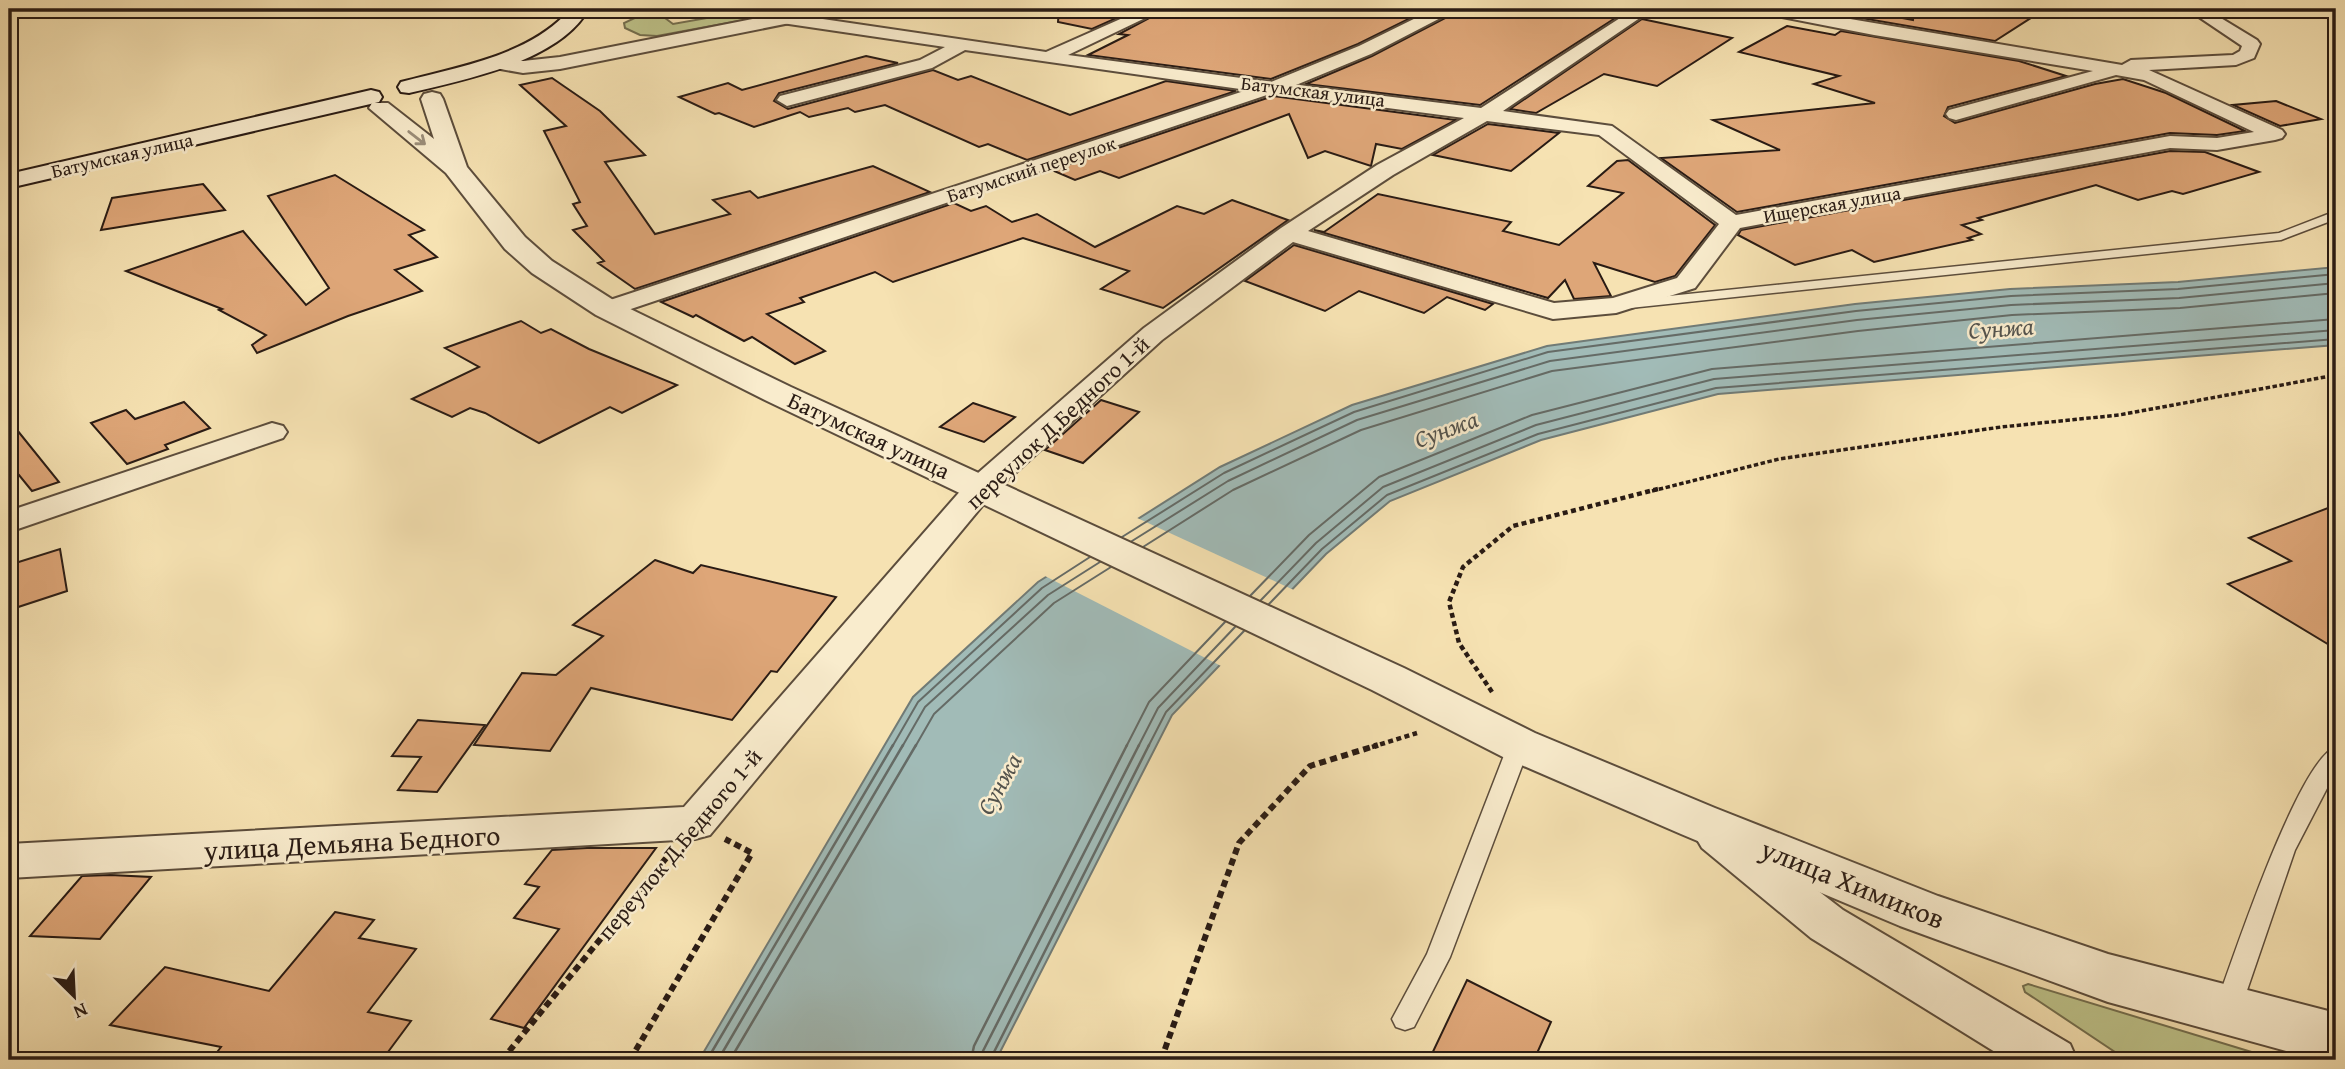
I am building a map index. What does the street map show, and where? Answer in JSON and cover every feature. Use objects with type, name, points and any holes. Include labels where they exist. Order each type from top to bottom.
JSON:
[{"type":"street","points":[[375,104],[408,107],[471,81],[496,63],[558,32],[575,16],[574,9]]},
{"type":"street","name":"Батумская улица","points":[[496,63],[523,67],[560,64],[830,9]]},
{"type":"street","points":[[1051,56],[1156,9]]},
{"type":"street","name":"Батумский переулок","points":[[607,309],[1277,86],[1365,50],[1446,9]]},
{"type":"street","name":"переулок Д.Бедного 1-й","points":[[695,823],[981,487],[1153,334],[1289,233],[1385,170],[1487,113],[1645,9]]},
{"type":"street","points":[[1767,9],[1874,30],[2112,68]]},
{"type":"street","points":[[1956,114],[2112,68],[2236,60],[2248,54],[2251,44],[2195,9]]},
{"type":"street","name":"Батумская улица","points":[[782,18],[1150,72],[1277,86],[1605,130],[1732,223]]},
{"type":"street","points":[[787,100],[926,64],[962,45]]},
{"type":"street","points":[[375,104],[409,87],[496,63]]},
{"type":"street","name":"Ищерская улица","points":[[1289,233],[1553,311],[1616,305],[1686,283],[1732,223],[2170,142],[2217,144],[2275,134],[2149,75],[2112,68]]},
{"type":"street","points":[[409,87],[428,87],[438,92],[435,97]]},
{"type":"street","name":"Батумская улица","points":[[435,97],[455,167],[515,243],[542,267],[607,309],[779,394],[1388,679]]},
{"type":"street","points":[[375,104],[455,167]]},
{"type":"street","name":"Батумская улица","points":[[9,181],[234,129],[375,104]]},
{"type":"street","points":[[9,522],[272,432]]},
{"type":"street","name":"улица Химиков","points":[[1388,679],[1519,745],[1919,911],[2095,974],[2336,1039]]},
{"type":"street","points":[[1698,821],[1827,924],[2052,1060]]},
{"type":"street","name":"улица Демьяна Бедного","points":[[9,861],[695,823]]},
{"type":"lane","points":[[1616,305],[2281,236],[2336,215]]},
{"type":"lane","points":[[1405,1019],[1438,957],[1519,745]]},
{"type":"lane","points":[[2228,1009],[2284,850],[2329,782],[2336,755]]},
{"type":"path","points":[[1519,745],[1511,717],[1459,643],[1449,602],[1463,566],[1513,526],[1779,458],[2001,427],[2119,415],[2336,375]]},
{"type":"path","points":[[1161,1060],[1239,843],[1310,766],[1465,718]]},
{"type":"path","points":[[630,1060],[752,853],[695,823]]},
{"type":"path","name":"переулок Д.Бедного 1-й","points":[[502,1060],[695,823]]},
{"type":"green space","points":[[621,9],[653,9],[673,24],[758,9],[803,9],[657,36],[640,35],[625,28],[624,23],[637,17]]},
{"type":"green space","points":[[2028,984],[2278,1060],[2127,1060],[2025,992],[2023,986]]},
{"type":"water","name":"Сунжа","points":[[2336,267],[2336,345],[1718,394],[1541,440],[1390,501],[1326,554],[1172,715],[996,1060],[699,1060],[913,697],[1038,582],[1220,467],[1352,405],[1547,346],[1855,304],[2010,289],[2178,282]]},
{"type":"pier","points":[[1135,517],[1296,591],[1223,667],[1043,575]]},
{"type":"building","points":[[1059,9],[1137,9],[1092,29],[1058,22]]},
{"type":"building","points":[[1166,9],[1429,9],[1358,44],[1271,79],[1088,55],[1128,35],[1119,34]]},
{"type":"building","points":[[1457,9],[1591,9],[1620,15],[1480,105],[1306,84],[1372,56],[1453,14]]},
{"type":"building","points":[[1914,9],[2045,9],[1995,41],[1861,18],[1871,12],[1913,20]]},
{"type":"building","points":[[1642,19],[1732,38],[1657,86],[1604,74],[1536,113],[1510,109]]},
{"type":"building","points":[[1787,26],[1835,35],[1841,31],[2019,61],[2066,76],[1948,107],[1944,116],[1955,123],[2095,84],[2123,79],[2166,93],[2245,131],[2217,135],[2170,133],[1737,212],[1661,158],[1780,150],[1713,120],[1875,103],[1814,84],[1839,76],[1739,52]]},
{"type":"building","points":[[866,56],[898,63],[779,93],[774,101],[788,109],[933,70],[958,80],[971,76],[1070,115],[1166,81],[1236,91],[1027,160],[988,144],[979,147],[885,105],[855,112],[848,108],[809,117],[800,112],[754,127],[719,113],[715,114],[679,97],[728,83],[742,90]]},
{"type":"building","points":[[552,78],[600,111],[645,155],[605,162],[655,234],[730,214],[713,200],[750,191],[758,198],[873,166],[930,192],[635,289],[598,263],[604,261],[573,230],[587,226],[573,204],[580,202],[544,131],[566,126],[520,85]]},
{"type":"building","points":[[1273,96],[1456,120],[1402,149],[1376,144],[1371,166],[1325,151],[1308,158],[1289,114],[1119,178],[1100,171],[1075,180],[1052,170]]},
{"type":"building","points":[[2276,101],[2321,119],[2280,126],[2233,105]]},
{"type":"building","points":[[1488,124],[1559,133],[1511,171],[1433,155]]},
{"type":"building","points":[[2170,151],[2205,152],[2259,172],[2183,194],[2172,191],[2138,200],[2096,185],[1978,218],[1982,220],[1962,225],[1981,234],[1968,238],[1972,240],[1874,262],[1852,250],[1795,265],[1738,235],[1741,230]]},
{"type":"building","points":[[1628,160],[1715,225],[1675,276],[1655,282],[1594,263],[1611,296],[1574,299],[1565,280],[1548,298],[1314,230],[1324,232],[1378,194],[1511,222],[1503,231],[1559,245],[1623,193],[1588,186],[1617,161]]},
{"type":"building","points":[[335,175],[424,230],[409,235],[437,257],[395,270],[422,291],[348,316],[257,353],[252,345],[266,335],[219,310],[222,309],[126,271],[243,231],[306,305],[329,288],[268,196]]},
{"type":"building","points":[[203,184],[225,210],[101,230],[112,198]]},
{"type":"building","points":[[1232,200],[1288,220],[1163,308],[1101,289],[1129,271],[1023,238],[893,282],[875,272],[800,298],[804,302],[767,314],[825,351],[795,364],[752,337],[744,341],[696,315],[693,317],[661,302],[954,203],[971,211],[986,206],[1012,222],[1037,214],[1095,247],[1177,206],[1204,214]]},
{"type":"building","points":[[1294,245],[1493,304],[1485,310],[1447,297],[1424,313],[1359,291],[1325,311],[1245,281]]},
{"type":"building","points":[[521,321],[541,333],[551,329],[589,349],[677,385],[622,413],[610,407],[539,443],[485,413],[470,408],[452,417],[412,399],[479,367],[445,348]]},
{"type":"building","points":[[1101,400],[1139,412],[1083,463],[1045,450]]},
{"type":"building","points":[[184,402],[210,428],[165,445],[168,449],[127,464],[91,423],[126,410],[135,419]]},
{"type":"building","points":[[973,403],[1015,417],[984,442],[940,427]]},
{"type":"building","points":[[9,420],[59,482],[32,491],[19,475],[9,479]]},
{"type":"building","points":[[2336,505],[2336,649],[2228,584],[2291,561],[2249,538]]},
{"type":"building","points":[[60,549],[67,591],[9,610],[9,565]]},
{"type":"building","points":[[655,560],[693,573],[701,565],[836,597],[777,672],[771,671],[732,720],[591,688],[550,751],[474,745],[522,673],[556,675],[603,636],[573,625]]},
{"type":"building","points":[[418,720],[485,725],[437,792],[398,790],[421,757],[392,756]]},
{"type":"building","points":[[656,848],[524,1028],[491,1019],[559,929],[514,918],[539,887],[525,884],[552,850]]},
{"type":"building","points":[[82,876],[151,877],[100,939],[30,936]]},
{"type":"building","points":[[335,912],[374,920],[359,938],[416,949],[368,1012],[411,1021],[382,1060],[211,1060],[221,1047],[110,1025],[165,967],[269,991]]},
{"type":"building","points":[[1467,980],[1551,1022],[1534,1060],[1429,1060]]}]
